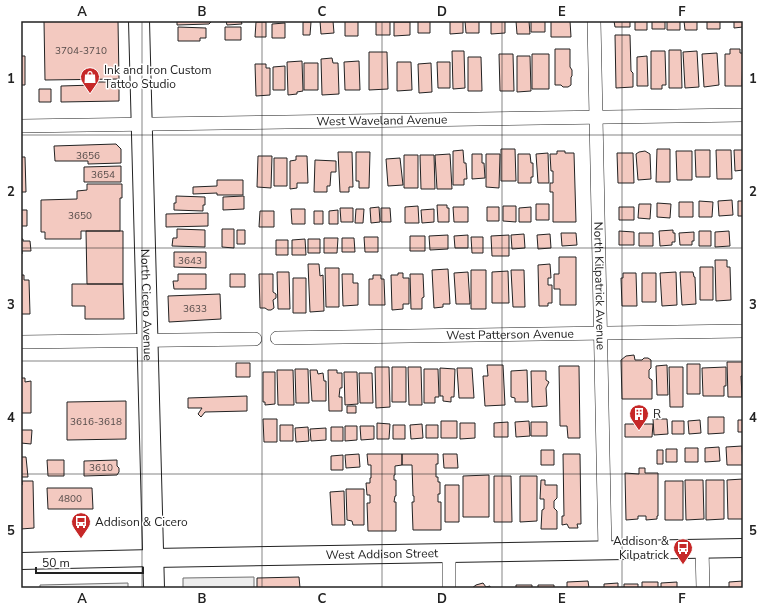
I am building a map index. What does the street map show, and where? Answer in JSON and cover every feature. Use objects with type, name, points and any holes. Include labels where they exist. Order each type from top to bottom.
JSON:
[{"type":"main road","name":"North Cicero Avenue","points":[[139,21],[154,588]]},
{"type":"main road","name":"West Addison Street","points":[[153,558],[743,548]]},
{"type":"street","name":"North Kilpatrick Avenue","points":[[594,21],[605,551]]},
{"type":"street","name":"West Waveland Avenue","points":[[21,126],[743,115]]},
{"type":"street","name":"West Patterson Avenue","points":[[278,338],[743,331]]},
{"type":"street","points":[[21,342],[255,338]]},
{"type":"street","points":[[702,549],[703,588]]},
{"type":"street","points":[[449,553],[449,588]]},
{"type":"street","name":"West Addison Street","points":[[21,561],[153,558]]},
{"type":"shaded area","points":[[254,577],[254,588],[183,588],[183,578]]},
{"type":"shaded area","points":[[128,583],[128,588],[40,588],[40,585]]},
{"type":"building","points":[[44,21],[118,21],[119,79],[45,80]]},
{"type":"building","points":[[177,21],[212,21],[209,24],[177,25]]},
{"type":"building","points":[[226,21],[241,21],[242,24],[227,25]]},
{"type":"building","points":[[320,21],[333,21],[334,33],[321,34]]},
{"type":"building","points":[[345,21],[358,21],[358,36],[345,36]]},
{"type":"building","points":[[376,21],[390,21],[390,35],[376,35]]},
{"type":"building","points":[[418,21],[430,21],[430,33],[418,33]]},
{"type":"building","points":[[450,21],[463,21],[463,33],[450,34]]},
{"type":"building","points":[[465,21],[479,21],[479,33],[466,33]]},
{"type":"building","points":[[491,21],[505,21],[505,33],[491,34]]},
{"type":"building","points":[[516,21],[529,21],[530,34],[517,34]]},
{"type":"building","points":[[531,21],[545,21],[545,32],[531,32]]},
{"type":"building","points":[[551,21],[570,21],[571,37],[551,37]]},
{"type":"building","points":[[614,21],[630,21],[630,27],[615,27]]},
{"type":"building","points":[[635,21],[647,21],[647,30],[635,30]]},
{"type":"building","points":[[652,21],[665,21],[665,29],[652,29]]},
{"type":"building","points":[[667,21],[680,21],[680,30],[667,30]]},
{"type":"building","points":[[684,21],[697,21],[697,30],[685,30]]},
{"type":"building","points":[[707,21],[720,21],[720,29],[707,29]]},
{"type":"building","points":[[734,21],[743,21],[743,27],[734,28]]},
{"type":"building","points":[[256,22],[266,22],[266,37],[255,37]]},
{"type":"building","points":[[303,22],[311,22],[310,35],[303,35]]},
{"type":"building","points":[[394,22],[410,22],[410,35],[394,36]]},
{"type":"building","points":[[285,23],[285,38],[272,38],[272,24]]},
{"type":"building","points":[[178,27],[206,28],[206,38],[200,38],[200,41],[178,41]]},
{"type":"building","points":[[225,27],[241,27],[241,40],[225,40]]},
{"type":"building","points":[[615,35],[630,35],[633,87],[616,88]]},
{"type":"building","points":[[555,49],[570,49],[570,67],[572,70],[572,76],[571,85],[568,87],[555,85]]},
{"type":"building","points":[[730,49],[740,49],[740,53],[743,53],[742,86],[725,86],[725,54],[730,54]]},
{"type":"building","points":[[669,50],[681,50],[682,88],[669,88]]},
{"type":"building","points":[[452,51],[464,51],[465,88],[453,89]]},
{"type":"building","points":[[651,51],[665,51],[666,85],[662,85],[662,89],[651,89]]},
{"type":"building","points":[[697,51],[699,87],[685,88],[683,52]]},
{"type":"building","points":[[369,52],[387,52],[388,89],[369,90]]},
{"type":"building","points":[[717,53],[719,85],[704,87],[702,54]]},
{"type":"building","points":[[499,54],[513,54],[514,91],[500,91]]},
{"type":"building","points":[[532,54],[549,54],[549,89],[532,89]]},
{"type":"building","points":[[21,56],[25,56],[25,85],[21,85]]},
{"type":"building","points":[[517,56],[530,56],[531,91],[517,92]]},
{"type":"building","points":[[647,56],[648,86],[637,86],[637,57]]},
{"type":"building","points":[[468,57],[481,57],[482,91],[468,91]]},
{"type":"building","points":[[332,58],[333,63],[338,63],[339,94],[322,95],[321,59]]},
{"type":"building","points":[[302,61],[303,91],[297,92],[297,94],[288,95],[287,62]]},
{"type":"building","points":[[359,61],[360,90],[345,90],[344,62]]},
{"type":"building","points":[[397,62],[411,62],[412,90],[397,91]]},
{"type":"building","points":[[437,62],[450,62],[450,88],[438,88]]},
{"type":"building","points":[[304,63],[318,63],[318,90],[304,90]]},
{"type":"building","points":[[431,63],[432,92],[419,93],[418,64]]},
{"type":"building","points":[[255,64],[266,64],[266,68],[270,68],[270,95],[256,96]]},
{"type":"building","points":[[285,66],[285,90],[273,90],[273,67]]},
{"type":"building","points":[[94,82],[119,82],[119,101],[61,102],[61,86],[94,85]]},
{"type":"building","points":[[39,89],[51,89],[51,102],[39,102]]},
{"type":"building","points":[[116,144],[121,149],[121,163],[88,164],[88,161],[55,161],[54,146]]},
{"type":"building","points":[[501,149],[515,149],[516,181],[501,181]]},
{"type":"building","points":[[657,149],[670,149],[670,182],[656,182]]},
{"type":"building","points":[[463,150],[467,179],[464,179],[464,185],[453,185],[453,151]]},
{"type":"building","points":[[695,150],[710,150],[710,177],[696,177]]},
{"type":"building","points":[[716,150],[731,150],[732,179],[717,179]]},
{"type":"building","points":[[734,150],[743,150],[743,170],[735,171]]},
{"type":"building","points":[[557,151],[574,153],[576,222],[553,222],[553,192],[550,192],[550,183],[553,183],[553,171],[551,171],[550,154],[557,154]]},
{"type":"building","points":[[645,151],[650,154],[651,179],[638,180],[636,154]]},
{"type":"building","points":[[676,151],[692,151],[692,180],[677,180]]},
{"type":"building","points":[[338,152],[352,152],[353,187],[349,187],[349,192],[340,192]]},
{"type":"building","points":[[356,152],[370,152],[369,188],[359,188],[359,181],[356,181]]},
{"type":"building","points":[[548,153],[549,183],[538,183],[536,154]]},
{"type":"building","points":[[617,153],[633,153],[634,183],[618,183]]},
{"type":"building","points":[[450,154],[452,189],[437,189],[435,155]]},
{"type":"building","points":[[472,154],[482,154],[485,178],[472,179]]},
{"type":"building","points":[[486,154],[500,154],[499,188],[486,187]]},
{"type":"building","points":[[518,154],[530,154],[531,163],[533,163],[533,177],[531,177],[531,183],[518,183]]},
{"type":"building","points":[[404,155],[418,155],[418,188],[404,188]]},
{"type":"building","points":[[420,155],[434,155],[435,189],[421,189]]},
{"type":"building","points":[[258,156],[272,156],[271,188],[257,187]]},
{"type":"building","points":[[296,156],[307,156],[308,183],[297,183],[297,188],[290,189],[290,161],[296,160]]},
{"type":"building","points":[[21,157],[25,157],[26,192],[21,192]]},
{"type":"building","points":[[274,158],[287,158],[287,186],[274,186]]},
{"type":"building","points":[[400,158],[403,185],[388,186],[386,159]]},
{"type":"building","points":[[315,160],[336,161],[336,172],[331,172],[330,186],[327,186],[327,192],[314,192]]},
{"type":"building","points":[[121,166],[121,182],[84,182],[84,167]]},
{"type":"building","points":[[217,180],[243,180],[243,195],[217,195],[217,193],[193,194],[193,187],[217,186]]},
{"type":"building","points":[[87,184],[122,184],[122,198],[120,198],[120,231],[81,231],[81,239],[45,239],[45,232],[41,232],[41,200],[77,199],[77,191],[87,190]]},
{"type":"building","points":[[176,196],[205,197],[203,211],[174,210]]},
{"type":"building","points":[[244,196],[244,209],[223,210],[223,197]]},
{"type":"building","points":[[732,200],[733,215],[719,216],[718,201]]},
{"type":"building","points":[[699,201],[713,202],[712,217],[699,217]]},
{"type":"building","points":[[738,201],[743,201],[743,216],[738,216]]},
{"type":"building","points":[[679,202],[693,202],[693,217],[679,217]]},
{"type":"building","points":[[657,203],[671,204],[670,218],[657,217]]},
{"type":"building","points":[[536,204],[549,204],[549,220],[536,220]]},
{"type":"building","points":[[639,204],[651,204],[650,219],[638,218]]},
{"type":"building","points":[[437,205],[447,205],[447,208],[449,208],[449,222],[438,222]]},
{"type":"building","points":[[418,206],[419,223],[405,223],[405,207]]},
{"type":"building","points":[[503,206],[516,206],[516,222],[503,221]]},
{"type":"building","points":[[379,207],[380,222],[371,223],[370,208]]},
{"type":"building","points":[[453,207],[468,207],[468,222],[454,222]]},
{"type":"building","points":[[487,207],[499,207],[499,221],[487,221]]},
{"type":"building","points":[[531,207],[531,222],[519,222],[519,208]]},
{"type":"building","points":[[619,207],[634,207],[634,220],[619,220]]},
{"type":"building","points":[[340,208],[353,208],[353,222],[341,222]]},
{"type":"building","points":[[381,208],[390,208],[391,222],[381,222]]},
{"type":"building","points":[[291,209],[305,209],[305,224],[292,224]]},
{"type":"building","points":[[356,209],[364,209],[363,223],[355,223]]},
{"type":"building","points":[[434,209],[434,222],[422,223],[421,210]]},
{"type":"building","points":[[21,210],[27,210],[27,226],[21,226]]},
{"type":"building","points":[[338,210],[338,224],[329,224],[329,211]]},
{"type":"building","points":[[260,211],[274,211],[274,227],[259,227]]},
{"type":"building","points":[[314,211],[323,211],[323,224],[314,224]]},
{"type":"building","points":[[208,213],[208,226],[166,227],[166,214]]},
{"type":"building","points":[[177,229],[205,230],[205,247],[172,246],[173,238],[177,238]]},
{"type":"building","points":[[222,229],[234,229],[234,248],[222,247]]},
{"type":"building","points":[[237,230],[245,230],[245,244],[237,244]]},
{"type":"building","points":[[673,230],[673,233],[675,233],[675,242],[672,242],[672,245],[660,246],[659,231]]},
{"type":"building","points":[[86,231],[123,231],[123,284],[87,284]]},
{"type":"building","points":[[619,231],[634,232],[634,245],[619,245]]},
{"type":"building","points":[[699,231],[711,231],[711,246],[699,246]]},
{"type":"building","points":[[729,231],[730,246],[715,247],[715,232]]},
{"type":"building","points":[[694,232],[694,241],[692,241],[692,245],[680,245],[679,233]]},
{"type":"building","points":[[561,233],[576,233],[577,245],[562,246]]},
{"type":"building","points":[[639,233],[653,233],[653,246],[639,246]]},
{"type":"building","points":[[524,234],[525,248],[512,249],[511,235]]},
{"type":"building","points":[[550,234],[551,248],[538,249],[537,235]]},
{"type":"building","points":[[448,235],[448,249],[430,250],[429,236]]},
{"type":"building","points":[[468,235],[468,248],[455,248],[454,236]]},
{"type":"building","points":[[509,235],[509,256],[492,256],[491,236]]},
{"type":"building","points":[[410,236],[425,236],[425,251],[410,251]]},
{"type":"building","points":[[364,237],[378,237],[378,252],[365,252]]},
{"type":"building","points":[[471,237],[483,237],[483,253],[472,253]]},
{"type":"building","points":[[324,238],[338,238],[337,253],[324,253]]},
{"type":"building","points":[[342,238],[354,238],[355,252],[342,252]]},
{"type":"building","points":[[21,239],[23,239],[23,241],[30,241],[31,251],[22,251],[21,254]]},
{"type":"building","points":[[305,239],[306,255],[292,255],[292,240]]},
{"type":"building","points":[[308,239],[320,239],[320,253],[308,253]]},
{"type":"building","points":[[276,240],[288,240],[288,255],[276,255]]},
{"type":"building","points":[[174,252],[206,252],[206,268],[174,267]]},
{"type":"building","points":[[559,257],[576,257],[576,305],[560,305],[560,289],[554,289],[554,274],[559,274]]},
{"type":"building","points":[[715,260],[727,260],[727,267],[730,267],[731,300],[716,301]]},
{"type":"building","points":[[308,264],[319,264],[320,276],[323,275],[324,311],[310,312]]},
{"type":"building","points":[[550,264],[551,278],[548,278],[548,285],[552,285],[552,303],[548,303],[548,306],[539,306],[538,265]]},
{"type":"building","points":[[700,267],[713,267],[713,300],[700,300]]},
{"type":"building","points":[[325,268],[339,268],[339,307],[326,307]]},
{"type":"building","points":[[448,269],[450,304],[443,304],[443,307],[434,308],[432,270]]},
{"type":"building","points":[[471,270],[486,270],[486,309],[471,309]]},
{"type":"building","points":[[511,270],[524,270],[525,307],[513,307]]},
{"type":"building","points":[[508,271],[509,303],[492,303],[492,272]]},
{"type":"building","points":[[277,272],[289,272],[290,309],[278,309]]},
{"type":"building","points":[[468,272],[470,304],[456,304],[454,273]]},
{"type":"building","points":[[676,272],[677,305],[662,306],[660,273]]},
{"type":"building","points":[[680,272],[693,272],[695,277],[696,304],[682,305]]},
{"type":"building","points":[[398,273],[403,273],[403,278],[409,278],[409,304],[403,304],[403,309],[392,310],[391,275],[398,275]]},
{"type":"building","points":[[623,273],[636,273],[637,306],[622,306],[621,278],[623,278]]},
{"type":"building","points":[[642,273],[656,273],[656,302],[642,302]]},
{"type":"building","points":[[178,274],[206,274],[206,289],[174,289],[173,281],[178,281]]},
{"type":"building","points":[[230,274],[245,274],[245,287],[230,287]]},
{"type":"building","points":[[259,274],[273,274],[273,292],[276,294],[276,298],[273,300],[274,308],[271,310],[260,308]]},
{"type":"building","points":[[342,274],[353,274],[353,283],[358,283],[358,305],[343,306]]},
{"type":"building","points":[[410,274],[423,274],[424,297],[422,298],[422,309],[411,309]]},
{"type":"building","points":[[21,275],[24,275],[24,280],[29,280],[30,314],[21,314]]},
{"type":"building","points":[[373,275],[381,275],[381,279],[384,279],[385,305],[369,305],[369,279],[373,279]]},
{"type":"building","points":[[293,278],[306,278],[306,313],[293,313]]},
{"type":"building","points":[[72,284],[123,284],[124,319],[85,319],[85,306],[72,306]]},
{"type":"building","points":[[220,294],[221,319],[169,322],[168,296]]},
{"type":"building","points":[[634,355],[635,360],[648,358],[651,360],[649,378],[652,380],[652,399],[622,399],[621,360],[626,356]]},
{"type":"building","points":[[727,362],[743,362],[743,376],[741,376],[742,397],[728,397]]},
{"type":"building","points":[[236,363],[250,363],[250,377],[236,377]]},
{"type":"building","points":[[687,364],[700,364],[700,394],[687,394]]},
{"type":"building","points":[[487,365],[503,365],[505,405],[485,406],[483,376],[488,376]]},
{"type":"building","points":[[667,365],[668,395],[657,395],[656,366]]},
{"type":"building","points":[[559,366],[579,366],[580,438],[568,438],[567,426],[560,426]]},
{"type":"building","points":[[375,367],[389,367],[390,407],[376,408]]},
{"type":"building","points":[[392,367],[406,367],[406,402],[392,402]]},
{"type":"building","points":[[408,367],[421,367],[422,405],[409,405]]},
{"type":"building","points":[[669,367],[683,367],[683,407],[670,407]]},
{"type":"building","points":[[726,367],[726,386],[724,386],[724,396],[703,396],[702,368]]},
{"type":"building","points":[[440,368],[455,369],[454,397],[451,397],[451,402],[443,401],[443,396],[440,396]]},
{"type":"building","points":[[457,368],[472,368],[474,398],[459,398]]},
{"type":"building","points":[[295,369],[308,369],[309,403],[296,403]]},
{"type":"building","points":[[424,369],[438,369],[439,397],[435,397],[435,403],[424,403]]},
{"type":"building","points":[[277,370],[293,370],[294,405],[278,405]]},
{"type":"building","points":[[310,370],[317,370],[318,374],[323,373],[324,381],[326,381],[326,401],[312,401]]},
{"type":"building","points":[[328,370],[337,370],[337,373],[342,373],[342,388],[340,388],[339,397],[342,397],[342,411],[329,411]]},
{"type":"building","points":[[527,370],[528,402],[515,402],[515,398],[511,397],[511,371]]},
{"type":"building","points":[[531,371],[546,371],[546,380],[549,382],[546,388],[547,406],[532,407]]},
{"type":"building","points":[[263,372],[275,372],[275,404],[265,405],[265,402],[263,402]]},
{"type":"building","points":[[344,372],[357,372],[358,404],[345,405]]},
{"type":"building","points":[[359,373],[372,373],[373,403],[360,403]]},
{"type":"building","points":[[21,378],[25,378],[25,382],[31,381],[31,413],[21,413]]},
{"type":"building","points":[[247,396],[247,411],[205,412],[201,417],[198,414],[202,408],[188,408],[188,398]]},
{"type":"building","points":[[126,401],[126,439],[67,440],[67,402]]},
{"type":"building","points":[[347,406],[356,406],[356,413],[347,413]]},
{"type":"building","points":[[708,417],[724,417],[724,433],[708,434]]},
{"type":"building","points":[[263,419],[277,419],[277,442],[264,442]]},
{"type":"building","points":[[653,419],[667,419],[668,434],[654,435]]},
{"type":"building","points":[[700,420],[701,433],[689,434],[688,421]]},
{"type":"building","points":[[738,420],[743,420],[743,432],[738,432]]},
{"type":"building","points":[[441,421],[457,421],[457,438],[441,438]]},
{"type":"building","points":[[529,421],[530,436],[516,437],[515,422]]},
{"type":"building","points":[[672,421],[684,421],[684,434],[672,434]]},
{"type":"building","points":[[508,422],[508,437],[494,437],[494,423]]},
{"type":"building","points":[[531,422],[547,422],[547,436],[531,436]]},
{"type":"building","points":[[377,423],[390,424],[389,439],[377,439]]},
{"type":"building","points":[[460,423],[475,423],[475,438],[460,439]]},
{"type":"building","points":[[422,424],[423,438],[411,439],[410,425]]},
{"type":"building","name":"R","points":[[625,424],[653,424],[652,437],[625,437]]},
{"type":"building","points":[[280,425],[293,425],[293,441],[280,441]]},
{"type":"building","points":[[393,425],[405,425],[405,439],[393,439]]},
{"type":"building","points":[[426,425],[438,425],[438,438],[426,438]]},
{"type":"building","points":[[345,426],[357,426],[357,440],[345,441]]},
{"type":"building","points":[[360,426],[374,426],[374,439],[361,440]]},
{"type":"building","points":[[308,427],[309,441],[296,442],[295,428]]},
{"type":"building","points":[[331,427],[343,427],[343,441],[331,441]]},
{"type":"building","points":[[326,428],[326,440],[311,441],[310,429]]},
{"type":"building","points":[[21,430],[32,430],[31,444],[21,443]]},
{"type":"building","points":[[742,446],[743,465],[727,465],[726,447]]},
{"type":"building","points":[[719,447],[720,461],[705,462],[705,448]]},
{"type":"building","points":[[685,448],[698,448],[698,462],[685,462]]},
{"type":"building","points":[[666,449],[677,449],[677,462],[666,462]]},
{"type":"building","points":[[541,450],[554,450],[554,465],[541,465]]},
{"type":"building","points":[[657,450],[663,450],[663,464],[657,464]]},
{"type":"building","points":[[359,454],[360,467],[346,468],[345,455]]},
{"type":"building","points":[[367,454],[402,454],[402,465],[395,466],[394,475],[394,480],[396,480],[396,496],[394,502],[396,502],[396,531],[368,531],[367,503],[370,503],[370,495],[367,495],[366,483],[370,483],[371,465],[368,465]]},
{"type":"building","points":[[402,454],[438,454],[436,477],[438,477],[438,482],[440,482],[438,502],[441,502],[441,530],[413,530],[412,502],[414,502],[414,496],[412,465],[402,465]]},
{"type":"building","points":[[443,454],[457,454],[458,468],[444,468]]},
{"type":"building","points":[[563,454],[580,454],[581,524],[577,524],[578,528],[569,528],[567,524],[562,525],[562,516],[564,516]]},
{"type":"building","points":[[343,455],[343,470],[331,470],[331,456]]},
{"type":"building","points":[[21,457],[26,457],[28,477],[21,477]]},
{"type":"building","points":[[47,460],[64,460],[64,476],[48,476]]},
{"type":"building","points":[[117,460],[119,472],[117,475],[84,476],[84,461]]},
{"type":"building","points":[[639,468],[645,468],[645,473],[658,473],[657,519],[646,520],[646,516],[638,516],[638,519],[626,520],[625,473],[639,474]]},
{"type":"building","points":[[489,475],[489,517],[463,517],[463,476]]},
{"type":"building","points":[[494,476],[511,476],[512,522],[494,522]]},
{"type":"building","points":[[520,476],[537,476],[537,521],[520,522]]},
{"type":"building","points":[[743,479],[743,519],[728,519],[727,480]]},
{"type":"building","points":[[541,480],[545,480],[545,485],[557,485],[557,498],[554,501],[554,508],[557,511],[557,529],[541,529],[544,499],[540,499]]},
{"type":"building","points":[[685,480],[703,480],[704,519],[686,520]]},
{"type":"building","points":[[706,480],[724,480],[724,519],[706,520]]},
{"type":"building","points":[[22,481],[33,481],[34,528],[21,529]]},
{"type":"building","points":[[665,481],[683,481],[683,520],[665,520]]},
{"type":"building","points":[[445,485],[459,485],[459,522],[445,522]]},
{"type":"building","points":[[47,488],[92,488],[93,509],[48,509]]},
{"type":"building","points":[[346,489],[364,489],[364,525],[353,525],[352,521],[347,520]]},
{"type":"building","points":[[344,491],[345,525],[332,525],[330,492]]},
{"type":"building","points":[[299,577],[300,588],[257,588],[257,578]]},
{"type":"building","points":[[588,581],[589,588],[567,588],[567,582]]},
{"type":"building","points":[[743,581],[743,588],[729,588],[729,582]]},
{"type":"building","points":[[642,582],[658,582],[658,588],[642,588]]},
{"type":"building","points":[[677,582],[677,588],[661,588],[661,583]]},
{"type":"building","points":[[483,583],[486,587],[490,586],[490,588],[472,588],[476,585]]},
{"type":"building","points":[[618,583],[618,588],[604,588],[604,584]]},
{"type":"building","points":[[624,584],[638,584],[638,588],[624,588]]},
{"type":"building","points":[[516,585],[532,585],[532,588],[516,588]]},
{"type":"building","points":[[538,585],[554,585],[554,588],[538,588]]},
{"type":"place","name":"Ink and Iron Custom Tattoo Studio","points":[[90,94]]},
{"type":"place","name":"R","points":[[639,431]]},
{"type":"place","name":"Addison & Cicero","points":[[81,539]]},
{"type":"place","name":"Addison & Kilpatrick","points":[[683,565]]}]
